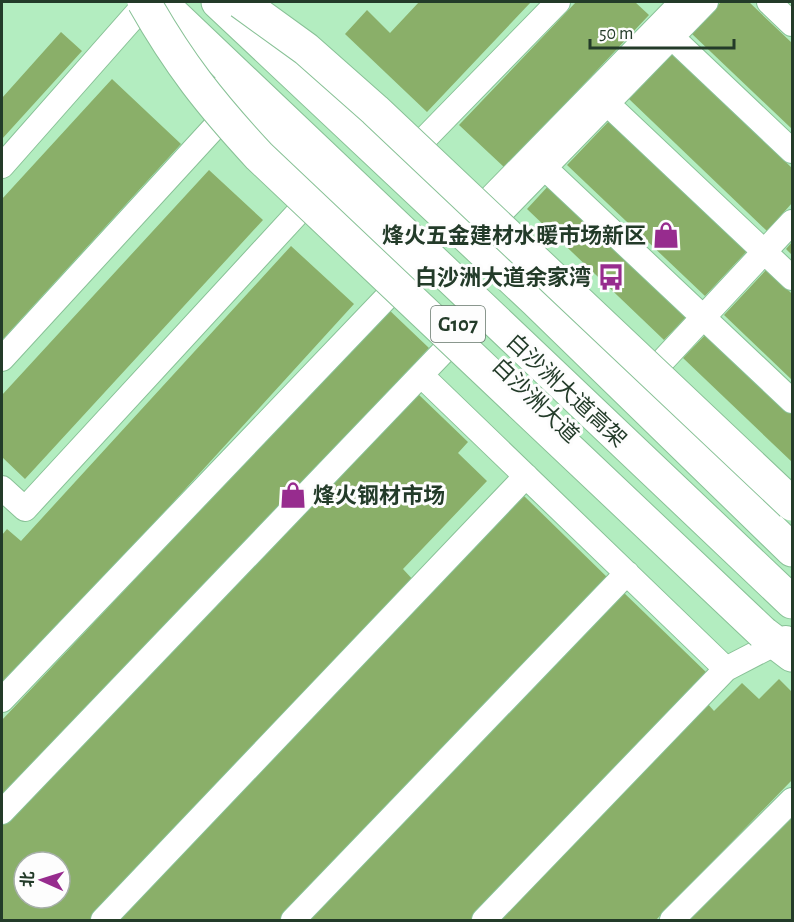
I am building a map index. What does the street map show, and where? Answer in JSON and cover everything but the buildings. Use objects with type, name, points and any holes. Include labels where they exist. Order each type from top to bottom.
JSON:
[{"type":"highway","name":"白沙洲大道高架","points":[[218,2],[543,308],[792,550]]},
{"type":"highway","points":[[241,2],[306,49],[375,110],[792,504]]},
{"type":"highway","name":"白沙洲大道高架","points":[[142,4],[540,365],[792,602]]},
{"type":"highway","points":[[142,4],[196,85],[259,156],[782,643]]},
{"type":"main road","points":[[231,2],[792,535]]},
{"type":"main road","name":"白沙洲大道","points":[[142,4],[234,106],[699,559],[782,643]]},
{"type":"lane","points":[[400,163],[558,2]]},
{"type":"lane","points":[[471,231],[601,98],[672,17],[706,2]]},
{"type":"lane","points":[[769,2],[792,24]]},
{"type":"lane","points":[[2,166],[142,4]]},
{"type":"lane","points":[[672,17],[792,151]]},
{"type":"lane","points":[[601,98],[792,278]]},
{"type":"lane","points":[[2,359],[234,106]]},
{"type":"lane","points":[[538,161],[792,401]]},
{"type":"lane","points":[[5,499],[25,509],[319,189]]},
{"type":"lane","points":[[636,389],[792,222]]},
{"type":"lane","points":[[2,700],[408,275]]},
{"type":"lane","points":[[2,812],[464,330]]},
{"type":"lane","points":[[421,375],[726,669]]},
{"type":"lane","points":[[104,921],[526,476]]},
{"type":"lane","points":[[293,921],[627,573]]},
{"type":"lane","points":[[484,921],[726,669],[782,643]]},
{"type":"lane","points":[[672,921],[792,800]]},
{"type":"place","name":"烽火五金建材水暖市场新区","points":[[666,235]]},
{"type":"place","name":"白沙洲大道余家湾","points":[[611,277]]},
{"type":"place","name":"烽火钢材市场","points":[[293,495]]}]
